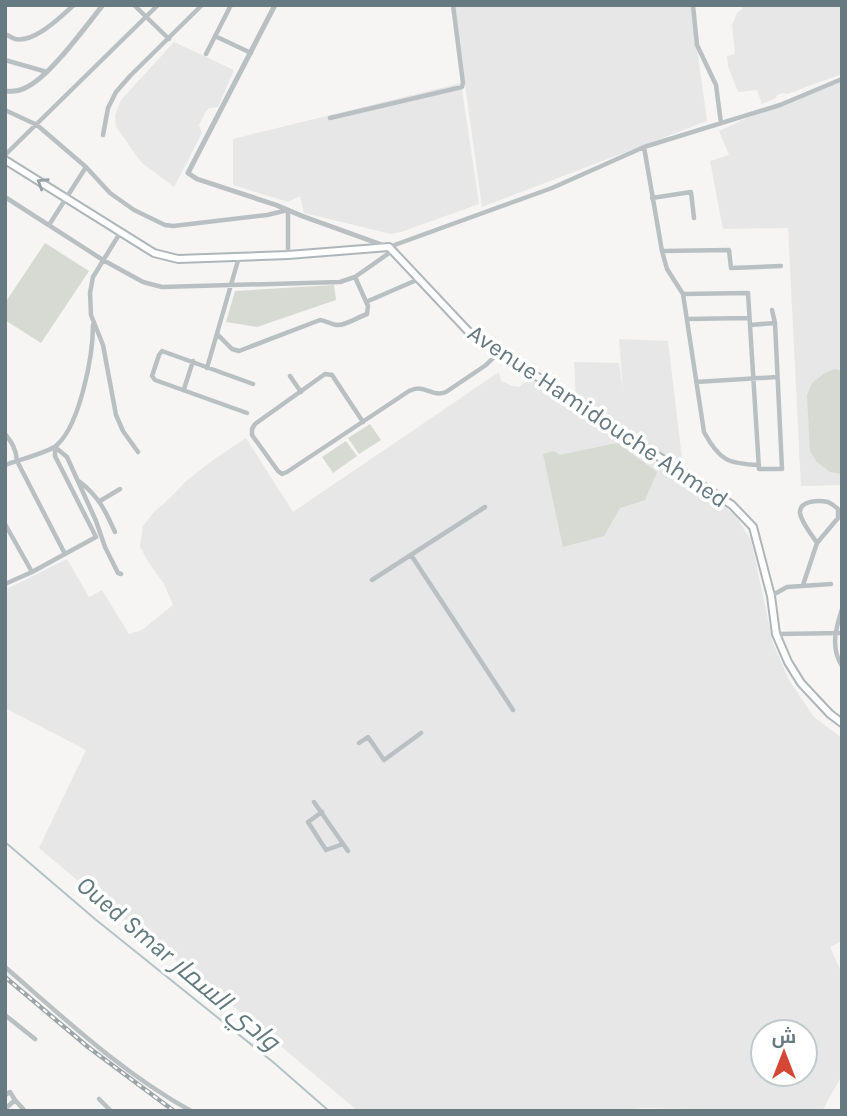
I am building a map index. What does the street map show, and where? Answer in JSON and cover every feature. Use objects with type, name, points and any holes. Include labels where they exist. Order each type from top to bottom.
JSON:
[{"type":"main road","points":[[5,158],[154,253],[178,259],[390,249]]},
{"type":"main road","name":"Avenue Hamidouche Ahmed","points":[[390,249],[468,331],[732,505],[753,527],[771,596],[776,634],[788,662],[830,715],[842,723]]},
{"type":"street","points":[[5,34],[15,39],[26,39],[46,29],[74,5]]},
{"type":"street","points":[[5,91],[14,92],[29,86],[47,72],[103,5]]},
{"type":"street","points":[[134,5],[169,39]]},
{"type":"street","points":[[5,158],[158,5]]},
{"type":"street","points":[[103,135],[108,108],[116,92],[202,5]]},
{"type":"street","points":[[206,54],[231,5]]},
{"type":"street","points":[[275,5],[188,173],[197,179],[276,205],[390,249]]},
{"type":"street","points":[[330,118],[460,88],[463,83],[453,5]]},
{"type":"street","points":[[693,5],[697,45],[716,85],[721,123]]},
{"type":"street","points":[[215,36],[251,52]]},
{"type":"street","points":[[5,60],[47,72]]},
{"type":"street","points":[[5,197],[103,260],[143,282],[162,287],[340,282],[355,277],[390,249],[552,188],[644,147],[780,105],[842,79]]},
{"type":"street","points":[[5,110],[37,125],[86,167],[110,193],[134,210],[168,226],[267,215],[288,210]]},
{"type":"street","points":[[644,147],[662,251],[667,269],[683,294],[704,432],[721,457],[737,464],[759,465]]},
{"type":"street","points":[[49,225],[86,167]]},
{"type":"street","points":[[653,198],[691,192],[694,218]]},
{"type":"street","points":[[288,210],[288,255]]},
{"type":"street","points":[[5,465],[55,447],[66,435],[78,407],[90,358],[93,321],[90,293],[93,277],[120,233]]},
{"type":"street","points":[[662,251],[729,250],[731,268],[781,266]]},
{"type":"street","points":[[207,368],[239,257]]},
{"type":"street","points":[[217,334],[232,349],[239,351],[320,320],[340,325],[367,314],[368,306],[355,277]]},
{"type":"street","points":[[366,302],[419,279]]},
{"type":"street","points":[[683,294],[748,293],[759,469],[782,469],[775,323],[772,310]]},
{"type":"street","points":[[687,319],[749,318]]},
{"type":"street","points":[[93,321],[103,345],[117,415],[123,431],[138,452]]},
{"type":"street","points":[[750,325],[775,323]]},
{"type":"street","points":[[247,414],[155,380],[152,376],[162,351],[253,384]]},
{"type":"street","points":[[363,422],[332,375],[325,374],[255,424],[252,435],[282,474],[416,388],[434,394],[446,392],[486,365],[499,352]]},
{"type":"street","points":[[184,389],[192,361]]},
{"type":"street","points":[[290,376],[301,392]]},
{"type":"street","points":[[696,382],[777,377]]},
{"type":"street","points":[[5,434],[13,443],[17,461],[65,554]]},
{"type":"street","points":[[55,447],[67,457],[106,547],[118,573],[121,574]]},
{"type":"street","points":[[5,584],[96,537],[55,456],[55,447]]},
{"type":"street","points":[[78,481],[100,501],[115,532]]},
{"type":"street","points":[[100,501],[120,489]]},
{"type":"street","points":[[803,585],[817,543],[838,518],[838,509],[829,502],[805,503],[800,512],[817,543]]},
{"type":"street","points":[[372,580],[485,507]]},
{"type":"street","points":[[5,524],[32,572]]},
{"type":"street","points":[[411,555],[513,710]]},
{"type":"street","points":[[771,596],[787,587],[831,584]]},
{"type":"street","points":[[842,608],[834,633],[836,657],[842,666]]},
{"type":"street","points":[[776,634],[842,633]]},
{"type":"street","points":[[359,743],[368,737],[384,760],[421,733]]},
{"type":"street","points":[[314,802],[348,851]]},
{"type":"street","points":[[322,813],[308,822],[326,850],[343,844]]},
{"type":"street","points":[[5,967],[135,1075],[191,1111]]},
{"type":"street","points":[[5,1015],[35,1039]]},
{"type":"street","points":[[5,1096],[10,1092],[25,1111]]},
{"type":"street","points":[[99,1099],[111,1111]]},
{"type":"street","points":[[5,1109],[15,1100]]},
{"type":"shaded area","points":[[454,5],[691,5],[707,121],[482,207]]},
{"type":"shaded area","points":[[742,5],[842,5],[842,74],[787,94],[777,95],[762,104],[757,90],[738,92],[727,56],[735,54],[732,25]]},
{"type":"shaded area","points":[[174,42],[234,70],[218,107],[209,108],[205,113],[199,125],[202,133],[174,187],[141,162],[116,127],[115,115],[121,100]]},
{"type":"shaded area","points":[[842,81],[842,485],[801,486],[788,228],[723,229],[710,161],[729,155],[719,131]]},
{"type":"shaded area","points":[[461,83],[479,204],[391,234],[304,213],[300,196],[288,202],[233,185],[233,139]]},
{"type":"shaded area","points":[[45,243],[89,271],[41,343],[5,320],[5,303]]},
{"type":"shaded area","points":[[334,285],[336,300],[257,327],[226,322],[235,291]]},
{"type":"shaded area","points":[[619,339],[668,341],[683,467],[576,398],[574,362],[619,363],[623,390]]},
{"type":"shaded area","points":[[835,369],[842,371],[841,474],[830,472],[817,462],[810,451],[807,395],[812,383]]},
{"type":"shaded area","points":[[499,372],[501,381],[512,386],[519,387],[530,378],[694,484],[735,515],[751,540],[773,643],[789,680],[814,717],[842,738],[842,941],[830,947],[842,974],[842,1075],[822,1111],[641,1108],[612,1111],[358,1111],[39,848],[86,750],[5,708],[5,590],[67,559],[89,597],[102,590],[129,634],[142,630],[173,605],[164,584],[140,546],[143,526],[186,481],[246,438],[293,512]]},
{"type":"shaded area","points":[[370,424],[381,440],[359,454],[348,438]]},
{"type":"shaded area","points":[[346,441],[357,456],[333,473],[322,457]]},
{"type":"shaded area","points":[[617,443],[657,472],[645,500],[620,508],[604,536],[563,547],[543,454],[554,451],[560,455]]},
{"type":"waterway","name":"Oued Smar وادي السمار","points":[[5,842],[329,1111]]},
{"type":"railway","points":[[5,977],[88,1047],[174,1111]]}]
